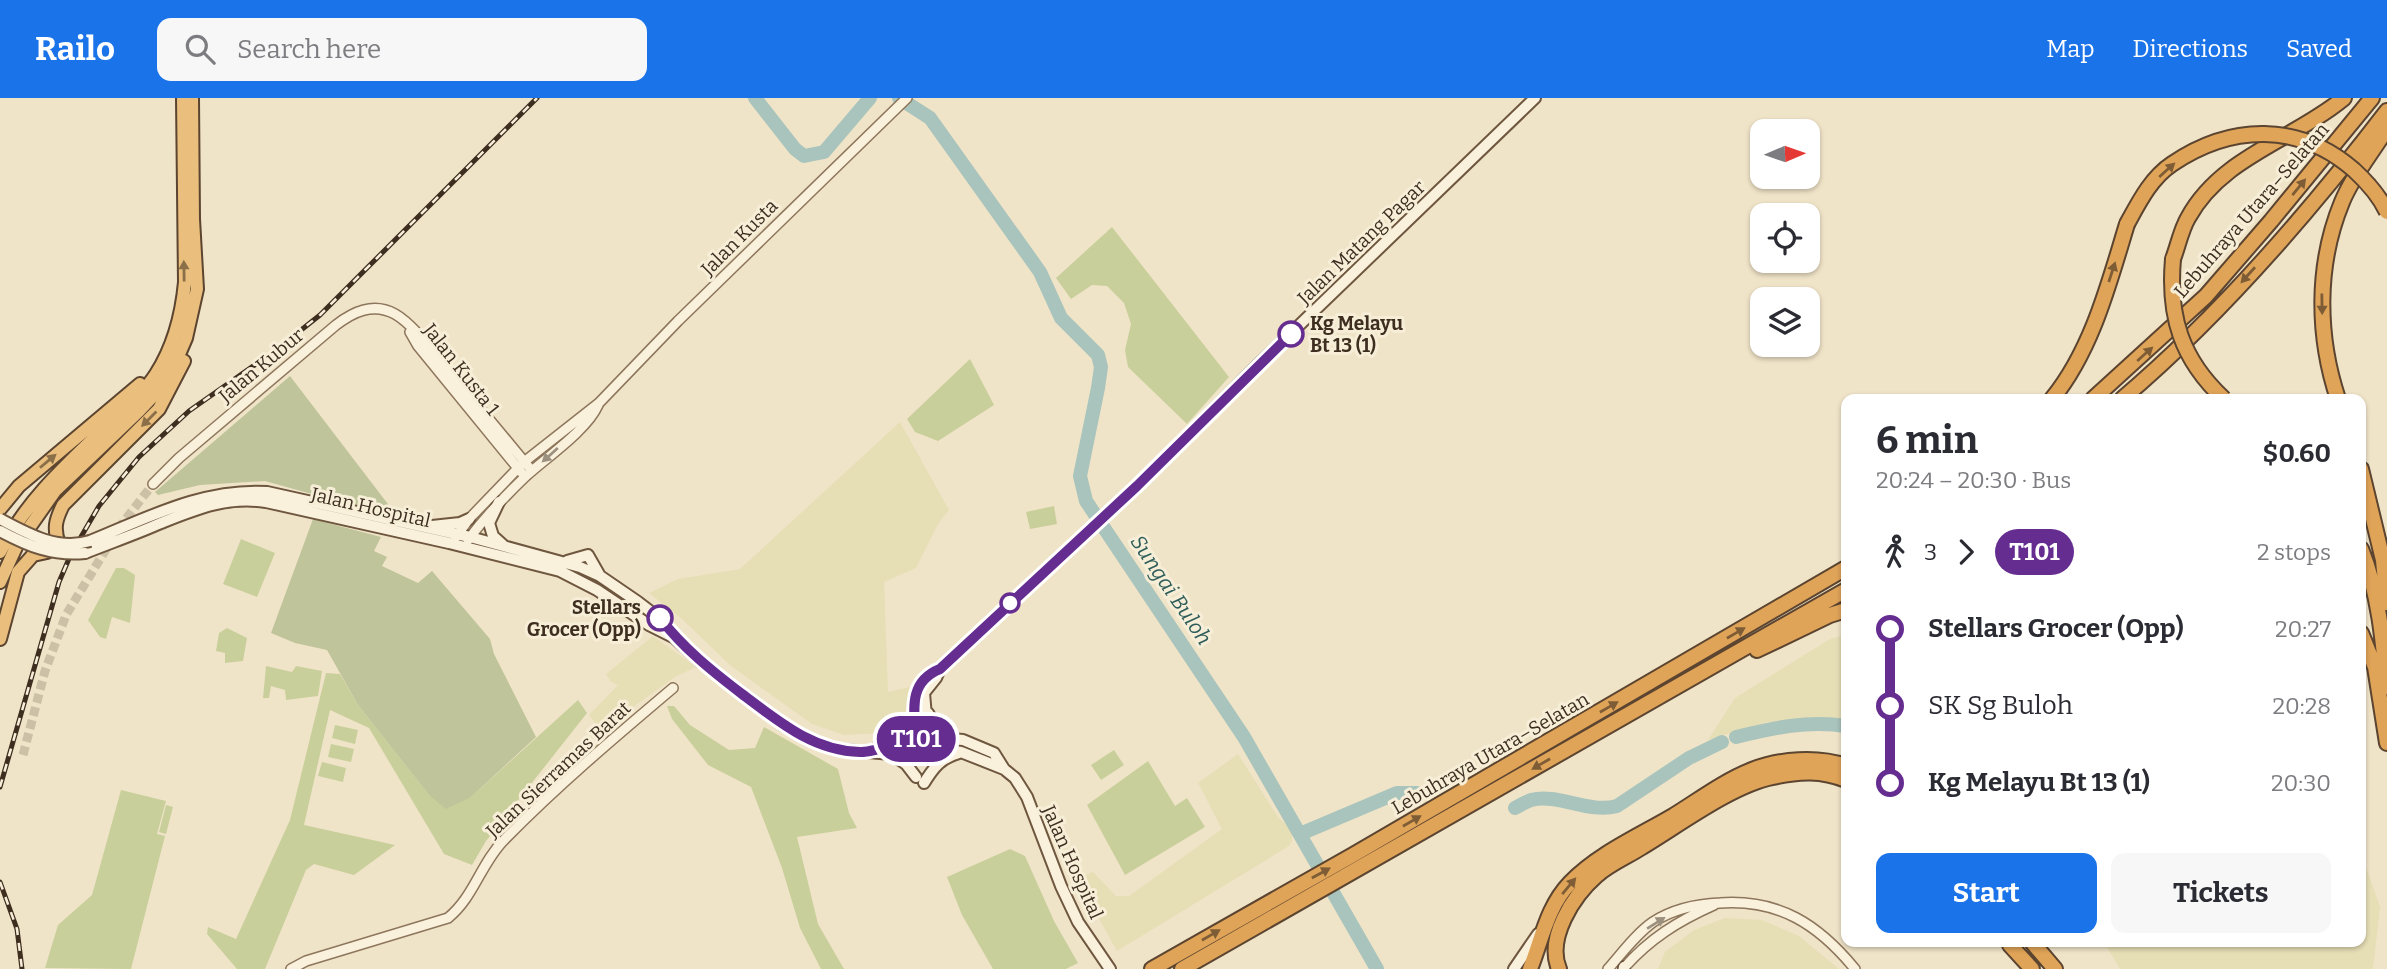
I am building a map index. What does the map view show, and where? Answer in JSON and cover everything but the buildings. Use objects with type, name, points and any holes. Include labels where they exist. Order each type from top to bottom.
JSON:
[{"type":"highway","points":[[0,552],[26,510],[47,484],[144,390],[165,357],[173,338],[182,307],[185,282],[183,98]]},
{"type":"highway","points":[[59,544],[55,533],[56,518],[63,505],[159,409],[177,376],[191,338],[197,314],[192,98]]},
{"type":"highway","points":[[2218,394],[2206,383],[2191,360],[2177,328],[2170,289],[2173,259],[2188,218],[2211,187],[2237,164],[2344,98]]},
{"type":"highway","name":"Lebuhraya Utara–Selatan","points":[[2098,394],[2206,296],[2372,98]]},
{"type":"highway","name":"Lebuhraya Utara–Selatan","points":[[2128,394],[2155,371],[2225,301],[2333,180],[2387,111]]},
{"type":"highway","points":[[2336,394],[2323,335],[2322,292],[2328,248],[2342,203],[2362,165],[2387,128]]},
{"type":"highway","points":[[2056,394],[2095,324],[2127,224],[2143,195],[2170,165],[2208,144],[2242,134],[2266,133],[2299,138],[2339,157],[2368,183],[2387,212]]},
{"type":"highway","points":[[0,582],[7,564],[35,517],[65,480],[155,394],[180,352],[197,289]]},
{"type":"highway","points":[[0,509],[19,486],[142,382],[173,338]]},
{"type":"highway","points":[[2366,490],[2383,560],[2387,603]]},
{"type":"highway","points":[[0,639],[18,572],[33,555],[47,552]]},
{"type":"highway","points":[[2366,562],[2378,610],[2387,687]]},
{"type":"highway","name":"Lebuhraya Utara–Selatan","points":[[1356,862],[1841,571]]},
{"type":"highway","name":"Lebuhraya Utara–Selatan","points":[[1152,969],[1293,897],[1657,698],[1841,593]]},
{"type":"highway","points":[[1657,698],[1841,612]]},
{"type":"highway","points":[[2366,645],[2375,667],[2387,743]]},
{"type":"highway","points":[[1530,969],[1545,922],[1569,884],[1592,864],[1752,770],[1783,762],[1809,760],[1841,765]]},
{"type":"highway","points":[[1559,969],[1556,962],[1556,941],[1560,930],[1570,909],[1597,875],[1731,794],[1771,777],[1811,771],[1841,779]]},
{"type":"highway","name":"Lebuhraya Utara–Selatan","points":[[1182,969],[1293,897]]},
{"type":"highway","points":[[2012,947],[2032,969]]},
{"type":"highway","points":[[2036,947],[2055,969]]},
{"type":"main road","name":"Jalan Matang Pagar","points":[[924,700],[924,693],[940,669],[1110,511],[1535,98]]},
{"type":"main road","name":"Jalan Hospital","points":[[59,544],[90,541],[185,502],[209,495],[239,491],[267,492],[419,527],[560,571],[597,590],[649,625],[676,639]]},
{"type":"main road","name":"Jalan Hospital","points":[[47,552],[85,553],[206,505],[248,499],[504,546],[580,567],[600,576],[660,618],[676,639],[701,662],[783,725],[807,739],[834,749],[891,754],[961,752],[1004,769],[1015,778],[1027,797],[1061,886],[1078,922],[1110,969]]},
{"type":"main road","points":[[499,502],[489,523],[493,536],[504,546]]},
{"type":"main road","points":[[0,519],[30,535],[59,544]]},
{"type":"main road","points":[[419,527],[450,525],[469,519]]},
{"type":"main road","points":[[0,531],[26,545],[47,552]]},
{"type":"main road","points":[[561,561],[589,555],[600,576]]},
{"type":"main road","points":[[580,567],[582,573],[613,594],[626,608]]},
{"type":"main road","points":[[923,751],[916,691],[928,674],[940,669]]},
{"type":"main road","points":[[922,738],[924,700]]},
{"type":"main road","points":[[924,700],[936,727],[955,738]]},
{"type":"main road","name":"Jalan Hospital","points":[[871,752],[877,748],[922,738],[955,738],[994,753],[1004,769]]},
{"type":"main road","points":[[891,754],[906,764],[920,780],[945,757],[961,752]]},
{"type":"main road","points":[[1514,969],[1545,922]]},
{"type":"street","name":"Jalan Kusta","points":[[461,540],[469,519],[521,465],[599,403],[678,321],[907,98]]},
{"type":"street","name":"Jalan Kubur","points":[[153,484],[189,449],[347,317],[361,310],[380,309],[396,314],[404,322]]},
{"type":"street","name":"Jalan Kusta 1","points":[[404,322],[426,342],[512,447],[521,465]]},
{"type":"street","name":"Jalan Kusta 1","points":[[404,322],[418,346],[521,465]]},
{"type":"street","name":"Jalan Kusta","points":[[461,540],[576,431],[595,412],[599,403]]},
{"type":"street","points":[[512,447],[527,453],[536,453]]},
{"type":"street","points":[[521,465],[529,474]]},
{"type":"street","name":"Jalan Sierramas Barat","points":[[291,969],[306,961],[448,918],[464,903],[491,856],[503,841],[553,793],[673,688]]},
{"type":"street","points":[[1608,969],[1653,922],[1683,908],[1742,901],[1759,903],[1790,914],[1818,930],[1854,969]]},
{"type":"street","points":[[1623,968],[1666,929],[1718,903]]},
{"type":"shaded area","points":[[900,422],[949,510],[938,524],[916,568],[884,582],[888,692],[910,687],[910,698],[903,721],[895,730],[884,733],[844,735],[812,724],[731,666],[682,619],[649,593],[678,579],[740,569]]},
{"type":"shaded area","points":[[653,636],[696,667],[675,677],[601,730],[589,715],[618,685],[611,682],[606,674]]},
{"type":"shaded area","points":[[1841,636],[1841,729],[1768,722],[1708,740],[1735,698],[1830,639]]},
{"type":"shaded area","points":[[1238,754],[1278,817],[1292,830],[1289,846],[1117,951],[1077,879],[1093,872],[1116,896],[1129,896],[1222,829],[1198,783]]},
{"type":"shaded area","points":[[2366,867],[2380,907],[2373,969],[2120,969],[2107,947],[2366,947]]},
{"type":"shaded area","points":[[1725,918],[1762,920],[1799,936],[1839,969],[1658,969],[1665,952],[1694,930]]},
{"type":"green space","points":[[1112,227],[1229,377],[1187,424],[1128,367],[1125,350],[1131,324],[1124,303],[1107,286],[1092,285],[1071,299],[1056,278]]},
{"type":"green space","points":[[970,359],[994,405],[938,441],[915,432],[907,419]]},
{"type":"green space","points":[[290,376],[394,512],[355,506],[265,481],[200,485],[158,495],[155,492]]},
{"type":"green space","points":[[1054,506],[1057,524],[1030,529],[1026,512]]},
{"type":"green space","points":[[313,519],[381,537],[374,551],[387,557],[382,566],[418,583],[432,571],[490,639],[494,654],[536,737],[471,797],[446,809],[429,795],[358,705],[327,650],[295,643],[271,633]]},
{"type":"green space","points":[[241,539],[275,553],[257,597],[223,584]]},
{"type":"green space","points":[[116,568],[124,568],[135,575],[130,623],[112,617],[106,639],[100,637],[88,620]]},
{"type":"green space","points":[[227,628],[247,638],[243,661],[225,663],[225,653],[216,651],[219,633]]},
{"type":"green space","points":[[266,666],[292,672],[296,666],[322,671],[318,696],[286,700],[285,690],[271,686],[269,698],[263,698]]},
{"type":"green space","points":[[326,673],[340,674],[358,705],[429,795],[471,797],[578,700],[587,713],[486,841],[472,865],[444,854],[369,728],[330,710],[304,825],[395,845],[354,875],[314,864],[306,870],[265,969],[237,969],[207,934],[208,927],[236,939],[290,820]]},
{"type":"green space","points":[[667,706],[674,706],[690,725],[729,750],[755,748],[764,727],[838,769],[849,813],[857,828],[797,837],[818,924],[844,969],[821,969],[800,928],[782,868],[751,787],[708,765],[672,719]]},
{"type":"green space","points":[[335,725],[358,730],[355,744],[332,738]]},
{"type":"green space","points":[[331,744],[354,749],[351,762],[328,757]]},
{"type":"green space","points":[[1114,750],[1124,765],[1101,780],[1091,765]]},
{"type":"green space","points":[[1148,761],[1175,806],[1187,798],[1205,827],[1125,875],[1087,805]]},
{"type":"green space","points":[[322,762],[346,768],[343,782],[318,776]]},
{"type":"green space","points":[[121,790],[166,801],[157,834],[165,836],[131,969],[45,968],[58,925],[92,895]]},
{"type":"green space","points":[[166,805],[173,807],[166,834],[159,832]]},
{"type":"green space","points":[[1010,849],[1025,856],[1054,921],[1078,963],[1066,969],[993,969],[962,915],[947,877]]},
{"type":"waterway","name":"Sungai Buloh","points":[[755,98],[795,149],[804,156],[824,152],[870,98]]},
{"type":"waterway","name":"Sungai Buloh","points":[[899,98],[930,118],[1040,272],[1061,318],[1098,355],[1101,367],[1098,388],[1080,476],[1086,501],[1244,737],[1377,969]]},
{"type":"waterway","points":[[1736,737],[1804,724],[1841,725]]},
{"type":"waterway","points":[[1515,808],[1531,800],[1541,799],[1606,808],[1617,806],[1689,758],[1722,742]]},
{"type":"waterway","points":[[1300,834],[1397,793],[1417,793]]},
{"type":"tunnel","points":[[118,529],[153,484]]},
{"type":"tunnel","points":[[23,755],[45,671],[66,615],[111,541]]},
{"type":"railway","points":[[0,787],[59,582],[71,554],[99,506],[139,457],[189,411],[276,350],[320,315],[537,98]]},
{"type":"railway","points":[[0,882],[17,929],[22,969]]},
{"type":"bus line","name":"T101","points":[[660,618],[676,639],[701,662],[783,725],[807,739],[834,749],[858,752],[871,752],[877,748],[916,739],[916,691],[922,680],[940,669],[1137,486],[1291,334]]},
{"type":"place","name":"Kg Melayu Bt 13 (1)","points":[[1291,334]]},
{"type":"place","name":"Stellars Grocer (Opp)","points":[[660,618]]}]
